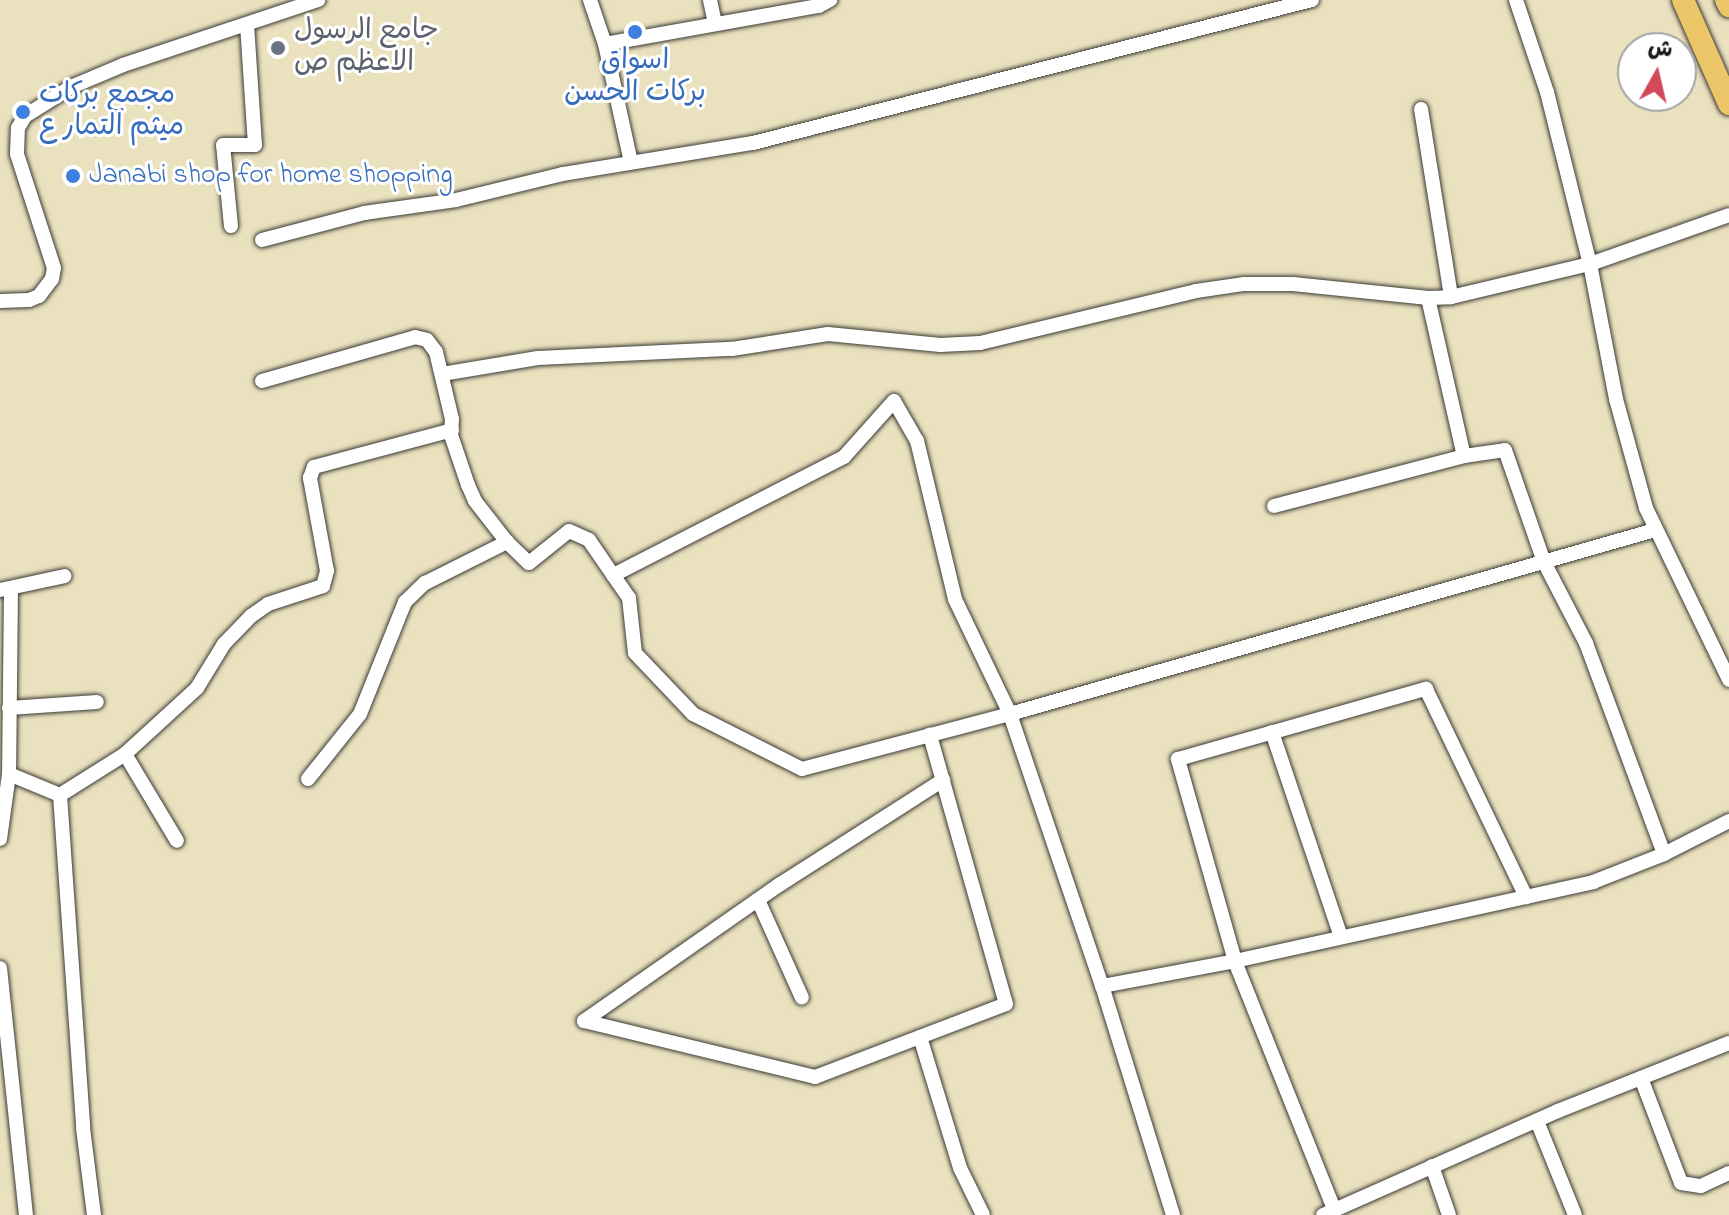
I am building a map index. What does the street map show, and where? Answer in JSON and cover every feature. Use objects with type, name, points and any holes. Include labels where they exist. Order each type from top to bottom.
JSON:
[{"type":"main road","points":[[1683,0],[1729,104]]},
{"type":"main road","points":[[1726,0],[1729,6]]},
{"type":"street","points":[[0,301],[29,300],[39,296],[52,279],[51,258],[15,141],[25,116],[34,107],[123,65],[247,25],[286,6],[318,0]]},
{"type":"street","points":[[590,0],[605,44],[631,162]]},
{"type":"street","points":[[710,0],[715,23]]},
{"type":"street","points":[[605,44],[819,6],[830,0]]},
{"type":"street","points":[[262,240],[364,213],[456,200],[563,174],[767,139],[1312,0]]},
{"type":"street","points":[[1516,0],[1547,92],[1590,264],[1616,399],[1655,530],[1729,680]]},
{"type":"street","points":[[231,226],[223,145],[255,145],[247,25]]},
{"type":"street","points":[[1421,109],[1451,297]]},
{"type":"street","points":[[442,374],[538,358],[732,349],[828,334],[940,345],[980,343],[1196,291],[1244,284],[1293,284],[1428,298],[1451,297],[1590,264],[1729,215]]},
{"type":"street","points":[[1428,298],[1464,456]]},
{"type":"street","points":[[262,381],[415,337],[432,346],[442,374],[452,430],[475,501],[507,542],[529,563],[569,531],[589,540],[629,598],[635,653],[693,714],[802,769],[1010,714],[1655,530]]},
{"type":"street","points":[[613,575],[844,457],[894,401],[917,441],[955,599],[1010,714],[1102,986],[1173,1215]]},
{"type":"street","points":[[60,795],[125,754],[197,688],[224,644],[251,616],[268,604],[323,586],[327,571],[310,478],[314,467],[452,430]]},
{"type":"street","points":[[1274,506],[1464,456],[1505,450],[1544,562],[1586,643],[1664,854]]},
{"type":"street","points":[[308,779],[360,714],[405,602],[425,583],[507,542]]},
{"type":"street","points":[[0,839],[9,774],[6,589],[65,576]]},
{"type":"street","points":[[1526,897],[1426,689],[1178,759],[1235,961],[1328,1212],[1537,1121],[1728,1046]]},
{"type":"street","points":[[9,708],[97,702]]},
{"type":"street","points":[[1272,732],[1341,937]]},
{"type":"street","points":[[930,735],[943,780],[1006,1004],[815,1077],[584,1021],[758,900],[943,780]]},
{"type":"street","points":[[125,754],[177,841]]},
{"type":"street","points":[[9,774],[60,795]]},
{"type":"street","points":[[60,795],[83,1128],[94,1215]]},
{"type":"street","points":[[1102,986],[1235,961],[1593,882],[1664,854],[1729,821]]},
{"type":"street","points":[[758,900],[802,998]]},
{"type":"street","points":[[0,968],[26,1215]]},
{"type":"street","points":[[920,1037],[960,1168],[983,1215]]},
{"type":"street","points":[[1641,1078],[1681,1183],[1701,1186],[1729,1173]]},
{"type":"street","points":[[1537,1121],[1575,1215]]},
{"type":"street","points":[[1432,1166],[1449,1215]]},
{"type":"place","name":"اسواق بركات الحسن","points":[[635,32]]},
{"type":"place","name":"جامع الرسول الاعظم ص","points":[[278,48]]},
{"type":"place","name":"مجمع بركات ميثم التمار ع","points":[[23,112]]},
{"type":"place","name":"Janabi shop for home shopping","points":[[73,176]]}]
